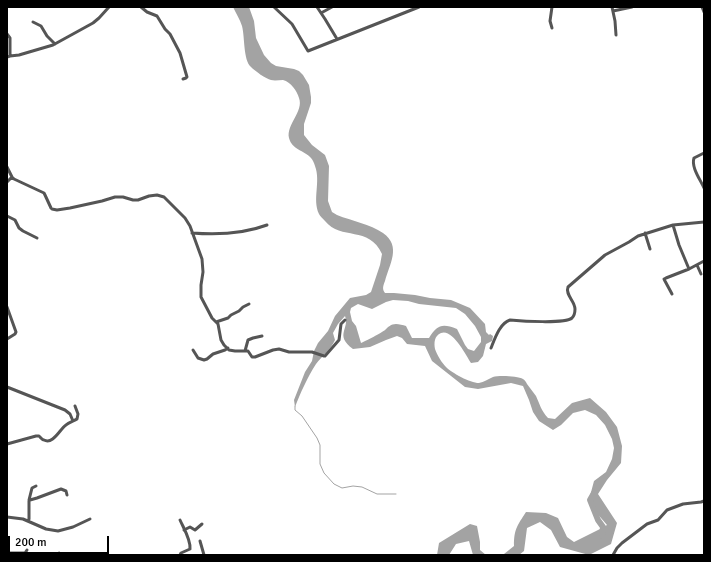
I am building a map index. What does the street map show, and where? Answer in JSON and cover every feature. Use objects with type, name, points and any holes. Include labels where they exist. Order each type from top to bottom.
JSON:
[{"type":"street","points":[[7,34],[10,38],[9,57],[19,55],[55,44],[93,23],[109,7]]},
{"type":"street","points":[[141,7],[147,12],[156,15],[170,34],[178,48],[184,64],[187,77],[183,79]]},
{"type":"street","points":[[274,7],[292,24],[308,51],[419,7]]},
{"type":"street","points":[[317,7],[337,39]]},
{"type":"street","points":[[321,13],[332,7]]},
{"type":"street","points":[[552,7],[550,21],[552,28]]},
{"type":"street","points":[[702,7],[704,12]]},
{"type":"street","points":[[616,36],[615,21],[612,9],[632,8]]},
{"type":"street","points":[[33,22],[41,26],[47,36],[55,44]]},
{"type":"street","points":[[704,153],[694,158],[693,162],[704,188]]},
{"type":"street","points":[[7,167],[12,177],[44,193],[52,209],[57,210],[70,208],[115,197],[138,200],[153,195],[161,195],[168,200],[185,218],[190,226],[202,260],[203,272],[201,297],[212,318],[216,322],[221,340],[231,350],[248,351],[255,357],[277,350],[289,352],[312,352],[324,356],[339,340],[341,324],[345,320]]},
{"type":"street","points":[[7,182],[12,177]]},
{"type":"street","points":[[7,216],[15,220],[19,228],[23,231],[37,238]]},
{"type":"street","points":[[491,348],[496,336],[506,321],[551,321],[568,320],[572,318],[575,313],[575,304],[568,293],[568,287],[605,255],[629,242],[635,237],[673,225],[704,222]]},
{"type":"street","points":[[192,233],[207,234],[242,232],[253,230],[267,224]]},
{"type":"street","points":[[673,225],[689,269]]},
{"type":"street","points":[[645,233],[650,250]]},
{"type":"street","points":[[672,294],[664,279],[704,261]]},
{"type":"street","points":[[697,265],[701,274]]},
{"type":"street","points":[[216,322],[228,318],[249,304]]},
{"type":"street","points":[[7,307],[16,332],[7,339]]},
{"type":"street","points":[[245,351],[248,340],[262,336]]},
{"type":"street","points":[[193,350],[198,358],[204,360],[228,348]]},
{"type":"street","points":[[7,387],[64,410],[70,414],[73,421]]},
{"type":"street","points":[[7,444],[36,436],[39,436],[44,441],[55,438],[65,425],[76,420],[78,416],[75,406]]},
{"type":"street","points":[[28,521],[29,501],[32,488],[36,486]]},
{"type":"street","points":[[29,501],[61,489],[66,492],[67,495]]},
{"type":"street","points":[[613,555],[622,543],[644,526],[658,520],[668,510],[683,504],[704,501]]},
{"type":"street","points":[[7,517],[23,519],[46,529],[58,531],[73,527],[90,518]]},
{"type":"street","points":[[180,520],[191,548],[180,555]]},
{"type":"street","points":[[184,530],[190,527],[195,530],[202,524]]},
{"type":"street","points":[[200,541],[204,555]]},
{"type":"street","points":[[7,553],[25,553],[27,550]]},
{"type":"shaded area","points":[[233,7],[249,7],[254,21],[256,38],[264,55],[271,63],[276,66],[299,71],[309,85],[311,103],[304,124],[304,135],[312,145],[325,155],[329,166],[328,201],[332,212],[378,230],[389,238],[392,244],[393,256],[383,287],[385,293],[451,300],[470,308],[485,324],[486,332],[493,336],[492,341],[486,344],[483,356],[478,362],[471,363],[450,334],[439,334],[435,340],[435,349],[444,365],[457,375],[475,383],[481,383],[493,377],[500,376],[523,379],[536,396],[542,410],[548,418],[555,419],[572,403],[590,398],[606,412],[617,427],[622,446],[621,463],[598,494],[617,523],[611,544],[589,555],[560,547],[551,530],[540,522],[527,528],[524,551],[519,555],[498,555],[504,554],[514,546],[517,528],[526,512],[546,513],[558,518],[567,537],[574,542],[607,525],[595,511],[590,496],[594,481],[606,472],[612,459],[614,448],[612,439],[605,425],[596,415],[585,410],[573,413],[561,425],[553,430],[539,421],[533,412],[523,386],[511,383],[478,389],[465,387],[432,361],[425,346],[407,344],[402,338],[397,336],[370,347],[353,349],[347,344],[343,336],[346,325],[345,316],[333,333],[335,340],[313,369],[304,385],[295,407],[294,400],[305,372],[312,361],[314,351],[318,343],[328,331],[335,316],[350,298],[366,295],[371,292],[382,254],[370,239],[339,231],[332,227],[319,215],[316,202],[317,172],[314,163],[308,155],[293,145],[289,138],[290,128],[299,108],[300,103],[298,95],[289,83],[283,80],[274,80],[264,77],[248,64],[245,54],[242,26]],"holes":[[[393,300],[408,301],[419,304],[456,308],[465,314],[475,326],[481,337],[481,342],[474,351],[468,349],[457,329],[447,326],[440,326],[429,338],[412,338],[406,326],[396,324],[391,325],[381,333],[361,343],[356,326],[352,321],[350,312],[351,308],[358,304],[372,309]]]},
{"type":"shaded area","points":[[470,524],[477,526],[480,550],[486,555],[473,555],[469,541],[456,544],[449,555],[437,555],[439,543]]},
{"type":"waterway","points":[[295,406],[295,410],[302,416],[317,438],[320,445],[320,464],[324,473],[334,484],[342,488],[353,486],[362,487],[377,494],[396,494]]},
{"type":"waterway","points":[[594,493],[590,500],[598,520],[603,527],[602,536]]}]
